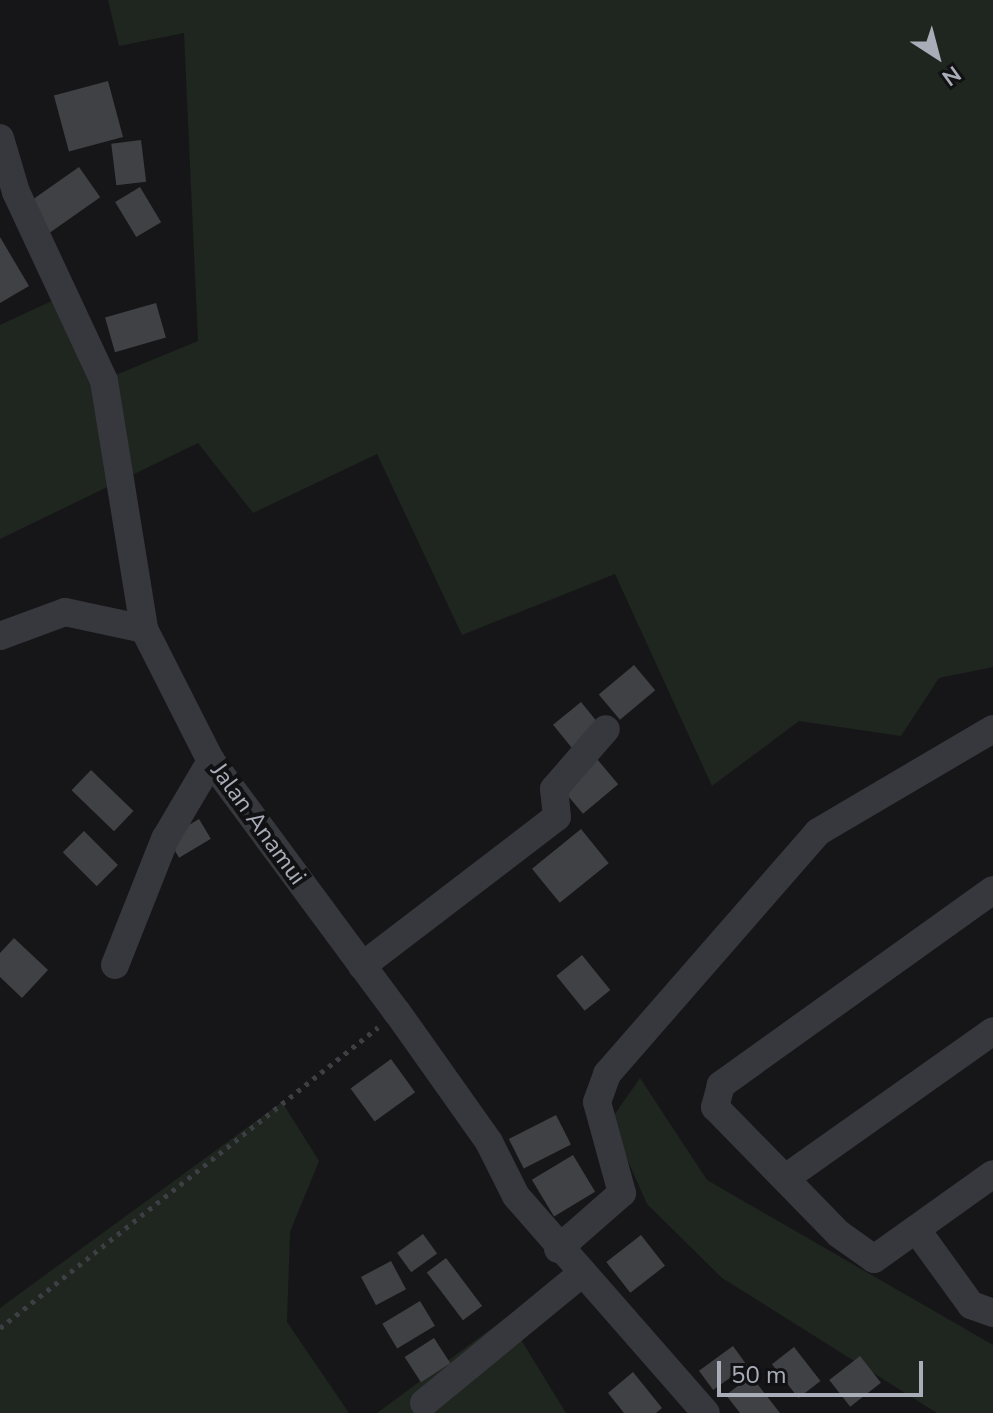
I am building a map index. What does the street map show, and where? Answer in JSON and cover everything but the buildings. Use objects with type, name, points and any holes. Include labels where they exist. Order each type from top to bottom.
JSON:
[{"type":"street","name":"Jalan Anamui","points":[[0,138],[8,195],[104,381],[144,629],[211,761],[397,1012],[558,1249],[706,1413]]},
{"type":"street","points":[[0,636],[65,612],[144,629]]},
{"type":"street","points":[[362,966],[557,817],[554,789],[606,729]]},
{"type":"street","points":[[558,1249],[622,1193],[597,1102],[607,1074],[818,832],[993,729]]},
{"type":"street","points":[[115,965],[165,839],[211,761]]},
{"type":"street","points":[[993,890],[721,1085],[715,1107],[787,1177],[839,1234],[874,1259],[993,1174]]},
{"type":"street","points":[[787,1177],[993,1031]]},
{"type":"street","points":[[916,1229],[971,1305],[993,1313]]},
{"type":"street","points":[[424,1403],[580,1275]]},
{"type":"path","points":[[0,1328],[397,1012]]},
{"type":"shaded area","points":[[108,0],[993,0],[993,667],[939,678],[901,736],[799,721],[712,786],[615,574],[462,635],[377,454],[253,513],[198,443],[0,539],[0,325],[69,293],[101,381],[198,341],[184,33],[119,46]]},
{"type":"shaded area","points":[[640,1078],[707,1180],[993,1345],[993,1413],[937,1413],[722,1278],[647,1204],[610,1121]]},
{"type":"shaded area","points":[[282,1102],[319,1161],[290,1232],[287,1322],[349,1413],[0,1413],[0,1308]]},
{"type":"shaded area","points":[[507,1317],[566,1413],[377,1413]]}]
